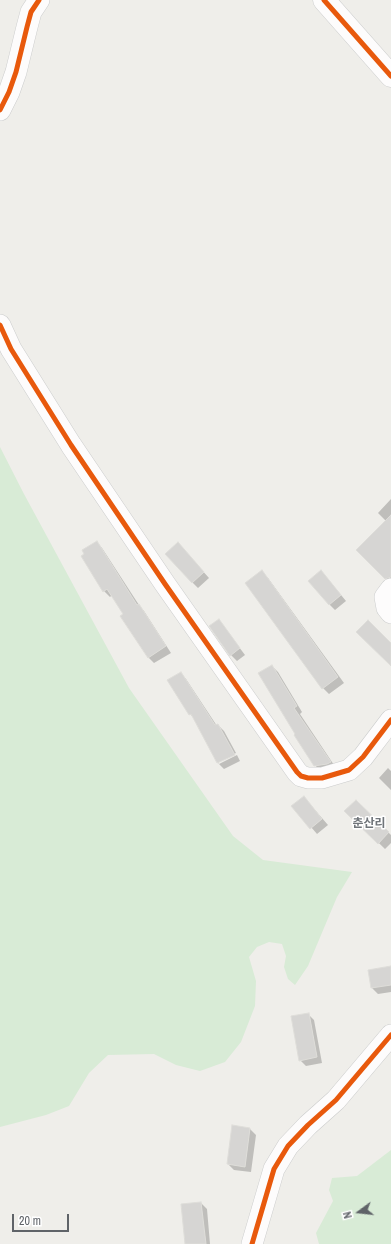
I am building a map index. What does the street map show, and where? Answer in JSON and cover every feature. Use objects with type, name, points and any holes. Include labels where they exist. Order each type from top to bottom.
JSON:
[{"type":"street","points":[[0,110],[9,92],[16,72],[26,27],[31,12],[39,0]]},
{"type":"street","points":[[324,0],[391,76]]},
{"type":"street","points":[[0,325],[11,349],[71,444],[165,584],[297,772],[308,778],[322,778],[348,770],[363,757],[391,720]]},
{"type":"street","points":[[391,589],[385,597],[387,608],[391,612]]},
{"type":"street","points":[[252,1244],[274,1169],[288,1146],[308,1125],[336,1100],[391,1035]]},
{"type":"green space","points":[[0,447],[129,688],[233,836],[263,860],[352,872],[337,897],[308,966],[295,985],[288,979],[284,967],[286,956],[282,944],[269,942],[257,947],[249,957],[256,981],[255,1006],[241,1042],[225,1062],[200,1071],[176,1065],[154,1054],[108,1055],[89,1073],[69,1106],[46,1115],[0,1127]]},
{"type":"green space","points":[[391,1150],[391,1244],[319,1244],[316,1233],[333,1201],[329,1190],[332,1178],[357,1176]]},
{"type":"building","points":[[391,515],[391,577],[385,579],[356,550]]},
{"type":"building","points":[[97,541],[137,605],[139,604],[166,646],[148,658],[120,616],[123,614],[107,589],[103,592],[81,556],[84,554],[82,550]]},
{"type":"building","points":[[178,542],[204,572],[192,583],[165,554]]},
{"type":"building","points":[[262,570],[338,677],[322,689],[245,583]]},
{"type":"building","points":[[321,570],[341,595],[329,605],[308,581]]},
{"type":"building","points":[[219,619],[240,648],[230,656],[209,626]]},
{"type":"building","points":[[368,620],[391,643],[391,666],[356,632]]},
{"type":"building","points":[[272,665],[297,706],[294,708],[331,762],[314,766],[294,735],[295,734],[258,673]]},
{"type":"building","points":[[181,672],[215,725],[218,724],[235,755],[217,763],[191,714],[189,715],[167,680]]},
{"type":"building","points":[[304,796],[322,819],[310,829],[291,806]]},
{"type":"building","points":[[356,800],[389,832],[378,844],[344,811]]},
{"type":"building","points":[[391,966],[391,985],[371,988],[368,970]]},
{"type":"building","points":[[309,1013],[317,1057],[299,1061],[291,1016]]},
{"type":"building","points":[[232,1125],[250,1128],[245,1167],[227,1164]]},
{"type":"building","points":[[201,1202],[206,1244],[185,1244],[181,1204]]},
{"type":"cycle path","points":[[0,110],[9,92],[16,72],[31,12],[39,0]]},
{"type":"cycle path","points":[[324,0],[391,76]]},
{"type":"cycle path","points":[[0,325],[11,349],[71,445],[165,584],[297,772],[301,776],[308,778],[322,778],[349,770],[363,757],[391,720]]},
{"type":"cycle path","points":[[252,1244],[274,1169],[288,1146],[308,1125],[336,1100],[391,1035]]},
{"type":"district","name":"춘산리","points":[[369,824]]}]
